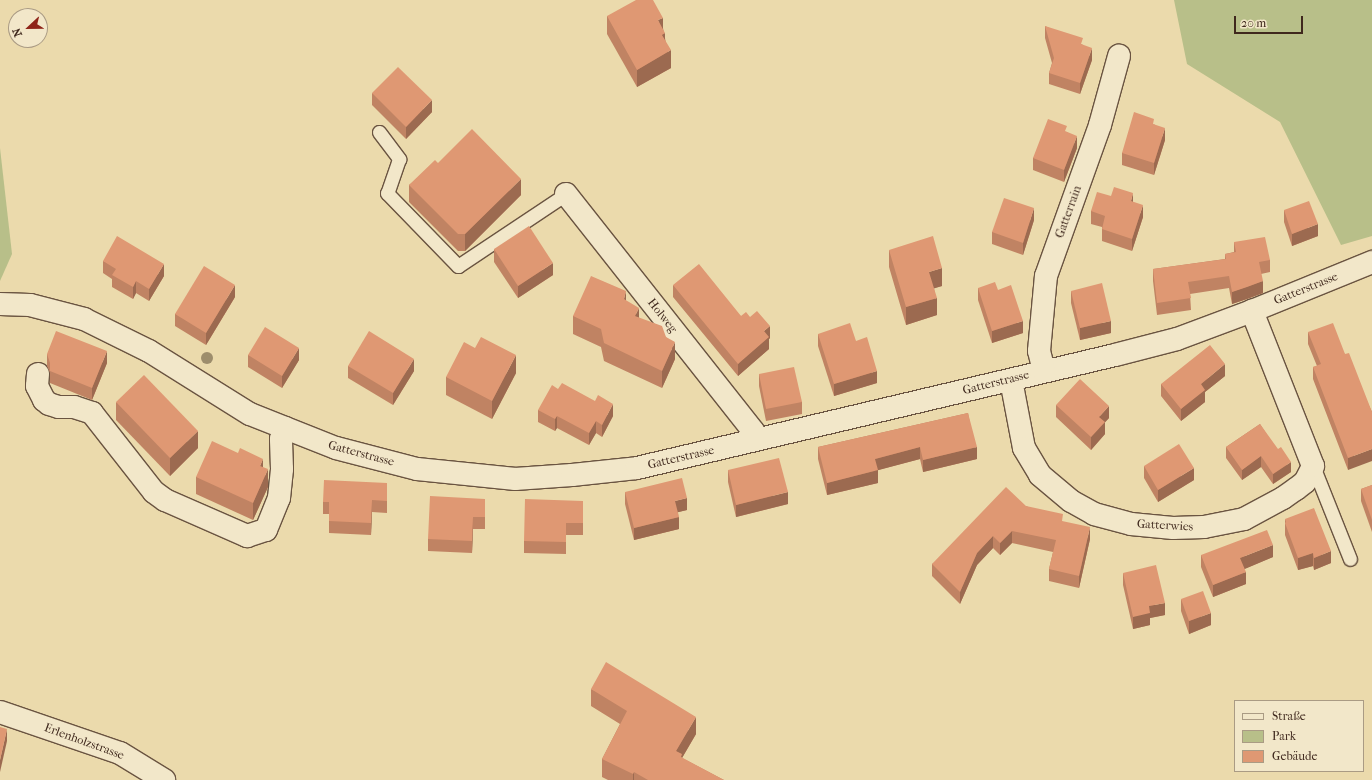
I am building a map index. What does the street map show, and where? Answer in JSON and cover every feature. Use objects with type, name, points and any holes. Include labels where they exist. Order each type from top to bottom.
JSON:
[{"type":"street","name":"Gatterrain","points":[[1044,371],[1039,351],[1046,276],[1100,125],[1119,56]]},
{"type":"street","name":"Holweg","points":[[566,194],[753,431],[756,440]]},
{"type":"street","name":"Gatterstrasse","points":[[0,304],[30,305],[84,319],[149,351],[250,414],[336,448],[417,469],[515,479],[638,468],[1011,380],[1177,339],[1252,311],[1372,262]]},
{"type":"street","points":[[1252,311],[1313,466]]},
{"type":"street","points":[[38,374],[37,386],[44,400],[49,404],[59,407],[74,407],[92,413],[154,492],[165,500],[247,536],[266,530],[279,498],[282,469],[281,439],[285,428]]},
{"type":"street","name":"Gatterwies","points":[[1011,380],[1024,448],[1040,475],[1071,501],[1094,514],[1131,524],[1173,528],[1204,527],[1244,519],[1283,498],[1305,482],[1313,466]]},
{"type":"street","name":"Erlenholzstrasse","points":[[0,712],[120,753],[164,780]]},
{"type":"lane","points":[[379,132],[399,160],[387,193],[458,266],[566,194]]},
{"type":"lane","points":[[1313,466],[1350,559]]},
{"type":"green space","points":[[1174,0],[1372,0],[1372,236],[1341,245],[1280,122],[1187,64]]},
{"type":"green space","points":[[0,148],[12,254],[0,281]]},
{"type":"building","points":[[636,0],[653,0],[663,18],[658,20],[665,33],[662,35],[671,50],[637,70],[607,16]]},
{"type":"building","points":[[1045,26],[1083,38],[1081,44],[1092,48],[1080,83],[1049,73],[1054,58]]},
{"type":"building","points":[[398,67],[432,100],[406,127],[372,93]]},
{"type":"building","points":[[1134,112],[1154,119],[1153,124],[1165,128],[1154,163],[1122,153]]},
{"type":"building","points":[[1048,119],[1067,126],[1065,131],[1077,136],[1064,170],[1033,158]]},
{"type":"building","points":[[472,129],[521,179],[465,234],[458,234],[409,185],[435,160],[438,163]]},
{"type":"building","points":[[1114,187],[1133,193],[1131,201],[1143,205],[1132,239],[1102,229],[1105,216],[1091,211],[1097,192],[1111,196]]},
{"type":"building","points":[[1004,198],[1034,208],[1023,243],[992,232]]},
{"type":"building","points":[[1309,201],[1318,224],[1292,234],[1284,210]]},
{"type":"building","points":[[529,226],[553,263],[518,286],[494,249]]},
{"type":"building","points":[[117,236],[164,264],[149,289],[136,281],[133,287],[112,275],[116,269],[103,261]]},
{"type":"building","points":[[933,236],[942,268],[929,272],[937,298],[906,307],[889,250]]},
{"type":"building","points":[[1265,237],[1270,260],[1259,262],[1263,281],[1232,292],[1229,276],[1188,282],[1191,298],[1157,303],[1153,269],[1226,259],[1225,254],[1236,252],[1234,242]]},
{"type":"building","points":[[699,264],[741,316],[746,312],[750,317],[757,311],[770,326],[764,331],[769,337],[738,364],[673,285]]},
{"type":"building","points":[[204,266],[235,285],[206,333],[175,314]]},
{"type":"building","points":[[591,276],[626,291],[624,299],[639,308],[635,316],[662,326],[666,337],[675,342],[662,371],[604,343],[601,329],[573,316]]},
{"type":"building","points":[[995,282],[998,290],[1011,285],[1023,321],[992,331],[978,288]]},
{"type":"building","points":[[1102,283],[1111,321],[1080,328],[1071,291]]},
{"type":"building","points":[[850,323],[856,341],[867,337],[877,371],[834,384],[818,334]]},
{"type":"building","points":[[1333,323],[1345,354],[1349,353],[1372,412],[1372,449],[1348,458],[1313,367],[1321,364],[1308,332]]},
{"type":"building","points":[[265,327],[299,348],[282,376],[248,355]]},
{"type":"building","points":[[56,331],[107,351],[92,388],[50,371],[50,363],[47,354]]},
{"type":"building","points":[[369,331],[414,359],[393,393],[348,366]]},
{"type":"building","points":[[481,337],[516,355],[492,401],[446,377],[464,342],[475,348]]},
{"type":"building","points":[[1210,345],[1225,364],[1201,384],[1205,390],[1181,409],[1161,384]]},
{"type":"building","points":[[794,367],[802,402],[766,409],[759,374]]},
{"type":"building","points":[[144,375],[198,431],[170,458],[116,402]]},
{"type":"building","points":[[1080,379],[1109,406],[1099,417],[1105,422],[1091,437],[1056,405]]},
{"type":"building","points":[[562,383],[595,401],[598,395],[613,404],[602,425],[596,421],[589,433],[557,416],[555,419],[538,410],[552,385],[558,389]]},
{"type":"building","points":[[968,413],[977,447],[923,460],[920,447],[875,459],[878,470],[827,483],[818,447]]},
{"type":"building","points":[[1260,424],[1278,449],[1281,447],[1291,462],[1273,474],[1261,456],[1242,470],[1226,447]]},
{"type":"building","points":[[212,441],[238,453],[240,448],[263,459],[260,466],[268,469],[253,503],[196,477]]},
{"type":"building","points":[[1179,444],[1194,468],[1158,490],[1144,466]]},
{"type":"building","points":[[779,458],[788,492],[736,505],[728,470]]},
{"type":"building","points":[[682,478],[687,498],[675,501],[679,517],[634,528],[625,492]]},
{"type":"building","points":[[324,480],[387,483],[387,501],[372,500],[371,523],[329,521],[329,502],[323,502]]},
{"type":"building","points":[[1372,485],[1372,520],[1361,489]]},
{"type":"building","points":[[1006,487],[1026,506],[1063,514],[1062,521],[1090,527],[1079,576],[1049,569],[1056,540],[1012,531],[1000,543],[993,536],[977,553],[960,592],[932,564]]},
{"type":"building","points":[[430,496],[485,499],[485,517],[473,517],[472,541],[428,539]]},
{"type":"building","points":[[525,499],[583,501],[583,523],[566,523],[566,542],[524,541]]},
{"type":"building","points":[[1314,508],[1331,551],[1314,558],[1313,553],[1298,558],[1285,523],[1285,519]]},
{"type":"building","points":[[1267,530],[1273,545],[1240,558],[1246,572],[1213,585],[1201,555]]},
{"type":"building","points":[[1156,565],[1165,603],[1149,606],[1150,613],[1133,617],[1123,573]]},
{"type":"building","points":[[1203,591],[1211,613],[1189,621],[1181,599]]},
{"type":"building","points":[[606,662],[696,717],[676,751],[682,754],[681,757],[724,780],[648,780],[634,772],[633,774],[602,759],[627,711],[591,689]]},
{"type":"building","points":[[0,727],[7,729],[0,760]]}]
